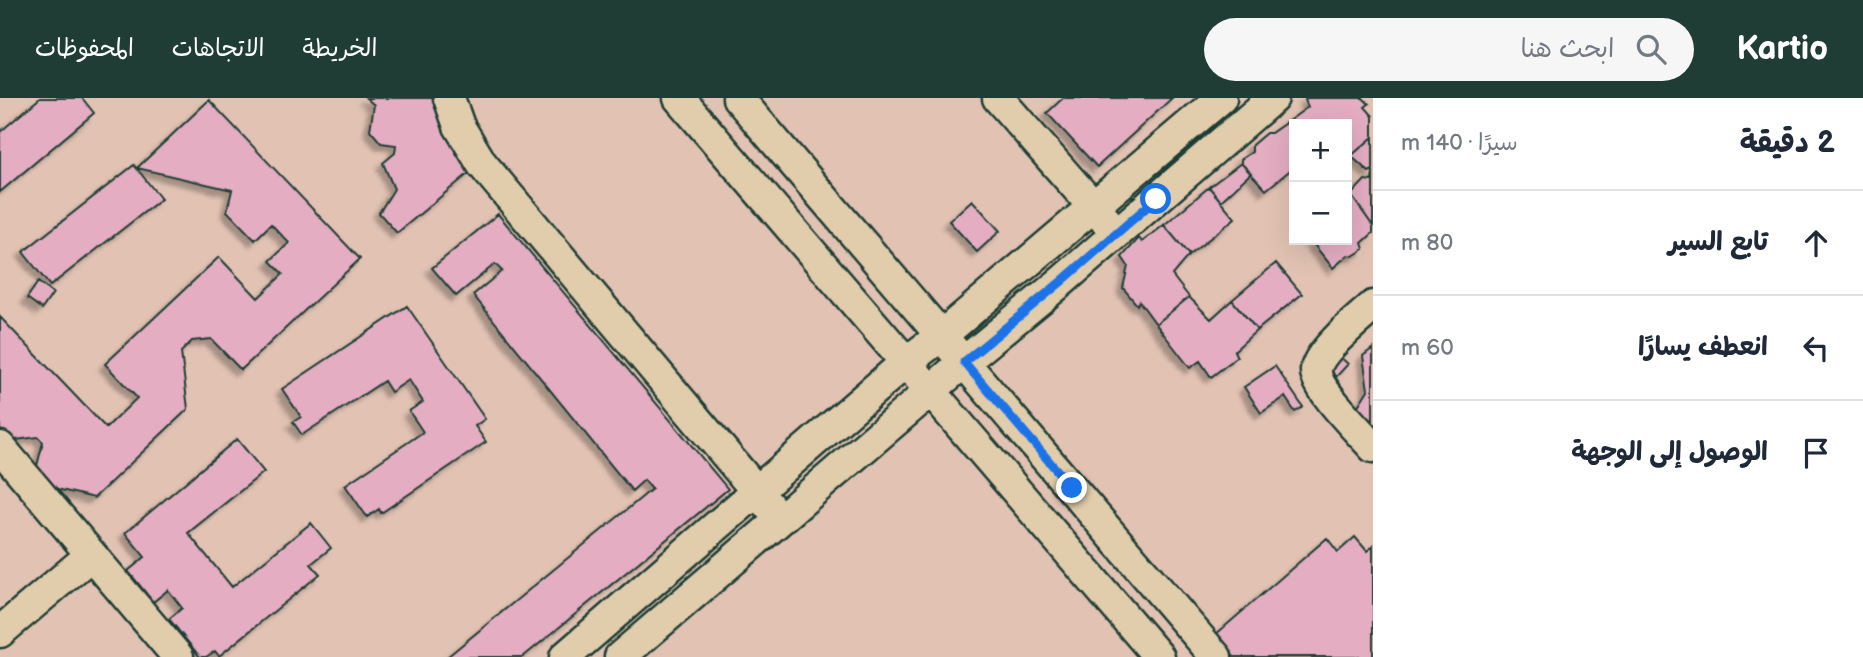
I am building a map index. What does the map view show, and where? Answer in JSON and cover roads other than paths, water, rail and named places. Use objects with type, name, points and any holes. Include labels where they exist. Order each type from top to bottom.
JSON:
[{"type":"street","points":[[449,98],[459,126],[482,164],[780,519]]},
{"type":"street","points":[[679,98],[1159,657]]},
{"type":"street","points":[[738,98],[1216,657]]},
{"type":"street","points":[[998,98],[1116,232]]},
{"type":"street","points":[[565,657],[905,363],[941,336],[1221,98]]},
{"type":"street","points":[[620,657],[1273,98]]},
{"type":"street","points":[[1373,306],[1321,357],[1316,371],[1321,387],[1373,447]]},
{"type":"street","points":[[0,447],[178,657]]},
{"type":"street","points":[[0,632],[91,555]]}]
